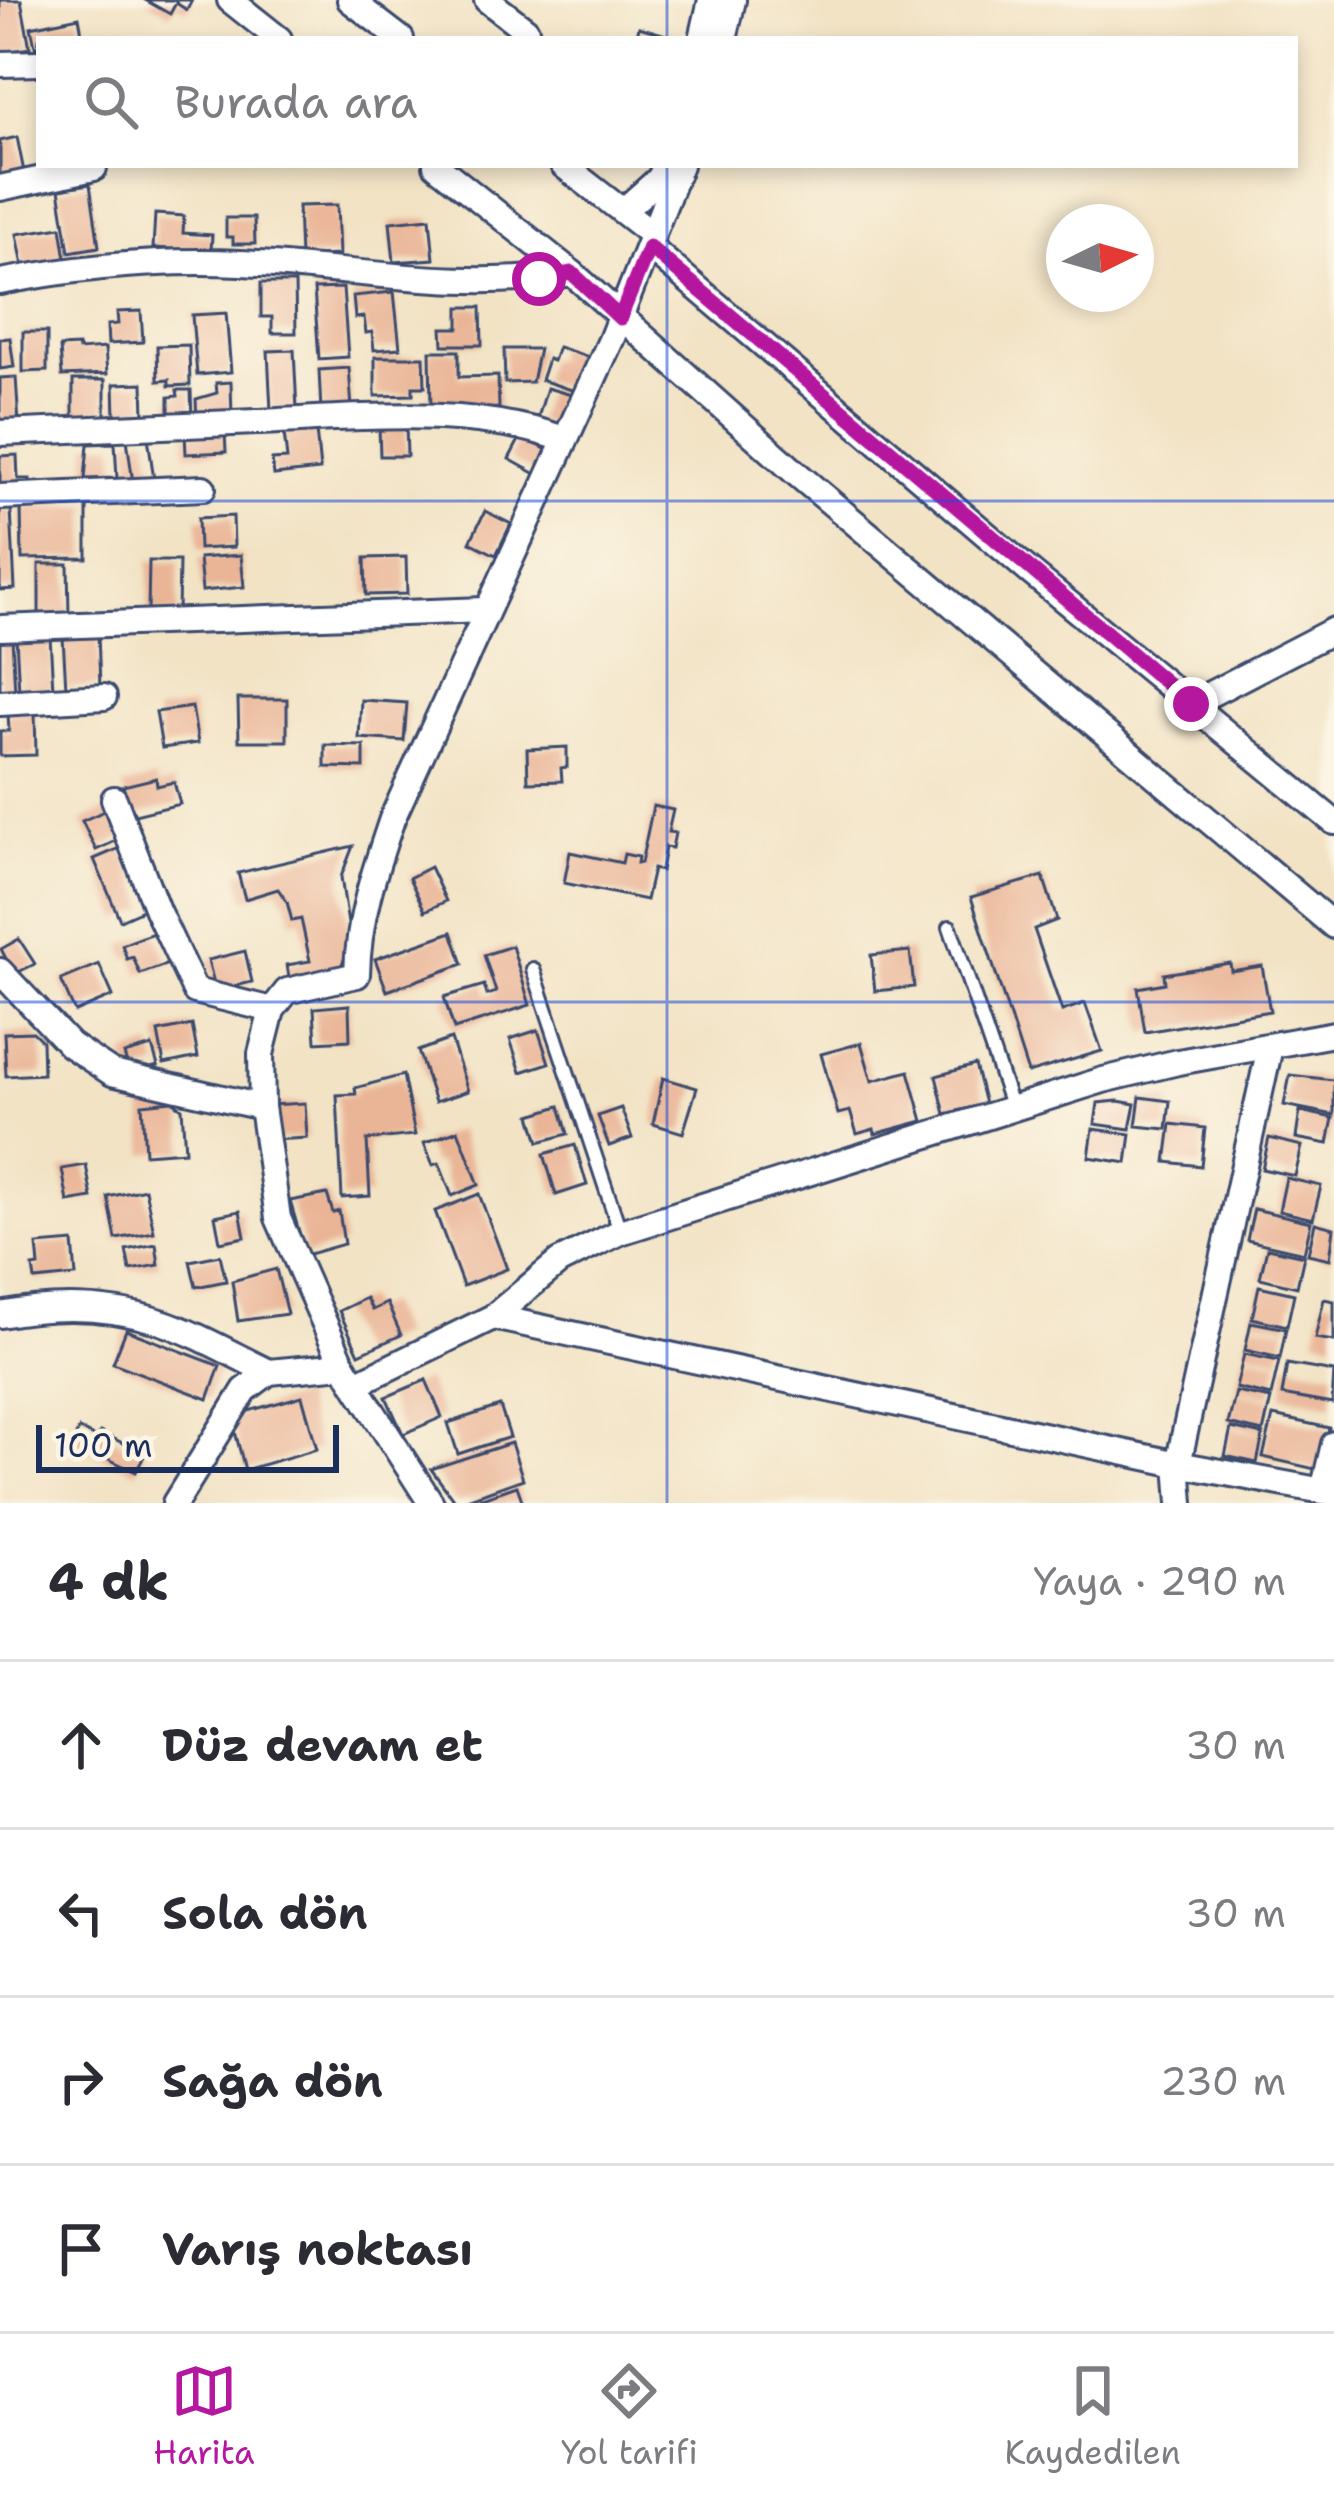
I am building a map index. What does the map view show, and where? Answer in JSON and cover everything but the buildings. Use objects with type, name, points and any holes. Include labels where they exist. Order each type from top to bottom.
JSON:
[{"type":"street","points":[[230,0],[275,36]]},
{"type":"street","points":[[350,0],[397,36]]},
{"type":"street","points":[[487,0],[524,34]]},
{"type":"street","points":[[524,34],[530,0]]},
{"type":"street","points":[[703,36],[711,0]]},
{"type":"street","points":[[725,36],[733,0]]},
{"type":"street","points":[[0,64],[36,63]]},
{"type":"street","points":[[0,188],[94,168]]},
{"type":"street","points":[[440,168],[572,273],[797,474],[1334,926]]},
{"type":"street","points":[[567,168],[1334,822]]},
{"type":"street","points":[[622,212],[660,178],[663,168]]},
{"type":"street","points":[[430,1503],[350,1375],[278,1218],[262,1107],[261,1054],[272,1010],[287,991],[358,975],[358,936],[366,897],[392,819],[620,318],[679,168]]},
{"type":"street","points":[[0,282],[137,263],[236,263],[463,280],[539,279],[572,273]]},
{"type":"street","points":[[0,433],[481,418],[564,439]]},
{"type":"street","points":[[0,497],[203,488]]},
{"type":"street","points":[[0,628],[485,610]]},
{"type":"street","points":[[1191,704],[1334,629]]},
{"type":"street","points":[[0,703],[104,697]]},
{"type":"street","points":[[114,799],[195,991],[272,1010]]},
{"type":"street","points":[[0,971],[70,1045],[112,1073],[262,1107]]},
{"type":"street","points":[[0,1315],[41,1307],[94,1309],[158,1321],[269,1372],[350,1375],[493,1317],[559,1262],[620,1232],[1178,1062],[1334,1034]]},
{"type":"street","points":[[1181,1503],[1178,1464],[1270,1047]]},
{"type":"street","points":[[493,1317],[1329,1492],[1334,1444]]},
{"type":"street","points":[[176,1503],[245,1390],[269,1372]]},
{"type":"lane","points":[[950,927],[1012,1109]]},
{"type":"lane","points":[[533,969],[620,1232]]},
{"type":"route","points":[[539,279],[572,273],[620,318],[649,247],[1191,704]]}]
